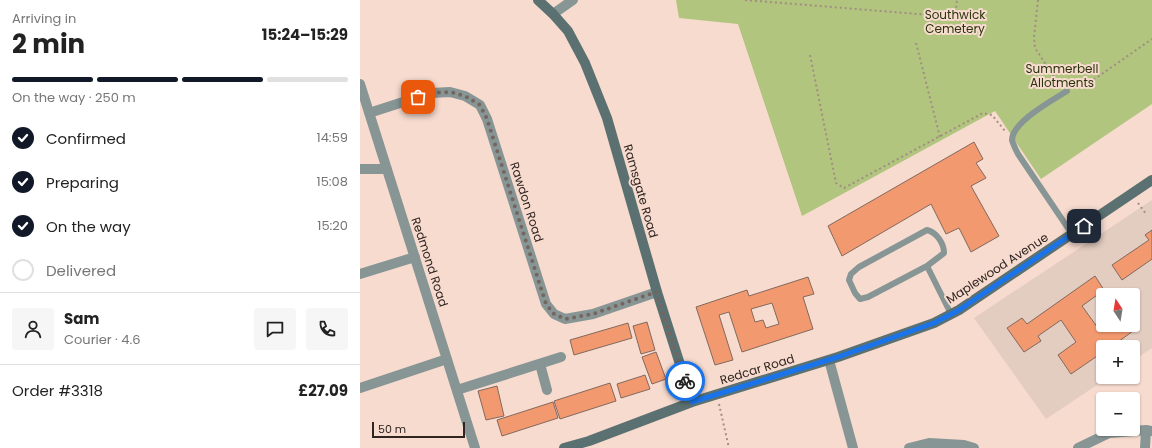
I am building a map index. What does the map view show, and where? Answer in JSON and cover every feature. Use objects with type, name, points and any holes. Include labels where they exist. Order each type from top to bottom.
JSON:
[{"type":"street","name":"Ramsgate Road","points":[[538,0],[554,14],[568,31],[585,63],[607,118],[656,292],[692,402]]},
{"type":"street","points":[[554,14],[573,0]]},
{"type":"street","name":"Redmond Road","points":[[360,84],[475,448]]},
{"type":"street","name":"Rawdon Road","points":[[369,113],[431,93],[450,92],[465,96],[480,105],[487,119],[546,304],[554,314],[565,319],[593,314],[656,292]]},
{"type":"street","points":[[360,169],[387,169]]},
{"type":"street","name":"Maplewood Avenue","points":[[934,323],[951,314],[1152,180]]},
{"type":"street","points":[[360,274],[415,257]]},
{"type":"street","name":"Redcar Road","points":[[564,448],[590,444],[692,402],[829,360],[934,323]]},
{"type":"street","points":[[457,390],[561,357]]},
{"type":"street","points":[[360,388],[447,359]]},
{"type":"street","points":[[829,360],[853,448]]},
{"type":"street","points":[[540,364],[547,390]]},
{"type":"street","points":[[1078,448],[1109,433],[1149,431],[1145,448]]},
{"type":"street","points":[[909,448],[929,443],[964,445],[974,448]]},
{"type":"lane","points":[[1066,91],[1022,122],[1014,130],[1012,140],[1018,154],[1072,234]]},
{"type":"lane","points":[[927,230],[932,231],[936,235],[944,248],[944,253],[927,266],[868,297],[860,299],[855,293],[849,280],[851,274],[859,267],[927,230]]},
{"type":"lane","points":[[927,266],[951,314]]},
{"type":"path","points":[[745,0],[955,17],[957,0]]},
{"type":"path","points":[[1038,0],[1034,37],[1035,48],[1066,91],[1096,78],[1152,39]]},
{"type":"path","points":[[916,43],[940,137]]},
{"type":"path","points":[[810,55],[836,183],[844,188],[983,113],[992,115],[1012,140]]},
{"type":"path","points":[[1131,194],[1146,214]]},
{"type":"path","points":[[718,395],[729,448]]},
{"type":"shaded area","points":[[1152,200],[1152,348],[1140,356],[1140,340],[1096,340],[1096,384],[1098,384],[1046,419],[974,318]]},
{"type":"green space","name":"Summerbell Allotments","points":[[676,0],[1152,0],[1152,104],[1041,179],[995,111],[802,216],[738,24],[679,18]]},
{"type":"building","points":[[974,142],[983,159],[976,163],[986,178],[971,186],[999,236],[971,252],[959,228],[946,234],[931,204],[842,256],[828,226]]},
{"type":"building","points":[[1152,230],[1152,259],[1122,280],[1112,265],[1149,240],[1145,235]]},
{"type":"building","points":[[1095,276],[1103,288],[1096,288],[1096,296],[1082,306],[1096,325],[1096,332],[1132,332],[1121,340],[1096,340],[1096,357],[1071,374],[1058,355],[1076,342],[1061,320],[1038,336],[1041,341],[1024,352],[1007,328],[1022,318],[1027,324]]},
{"type":"building","points":[[808,277],[814,294],[803,297],[813,329],[742,352],[729,312],[719,315],[733,360],[715,365],[696,307],[747,290],[749,296]],"holes":[[[772,303],[779,324],[766,328],[763,320],[755,322],[751,309]]]},
{"type":"building","points":[[647,322],[655,350],[641,354],[633,326]]},
{"type":"building","points":[[628,323],[632,338],[574,355],[570,340]]},
{"type":"building","points":[[656,352],[666,379],[652,384],[642,357]]},
{"type":"building","points":[[645,375],[650,389],[621,398],[617,384]]},
{"type":"building","points":[[610,383],[616,401],[560,419],[554,401]]},
{"type":"building","points":[[497,386],[504,416],[486,420],[478,391]]},
{"type":"building","points":[[553,402],[558,418],[502,436],[497,420]]},
{"type":"way so far","points":[[418,97],[431,93],[450,92],[465,96],[480,105],[487,119],[546,304],[554,314],[565,319],[593,314],[656,292],[685,381]]},
{"type":"route","points":[[685,381],[692,402],[838,357],[934,323],[959,310],[1084,226]]},
{"type":"park label","name":"Southwick Cemetery","points":[[955,21]]}]
